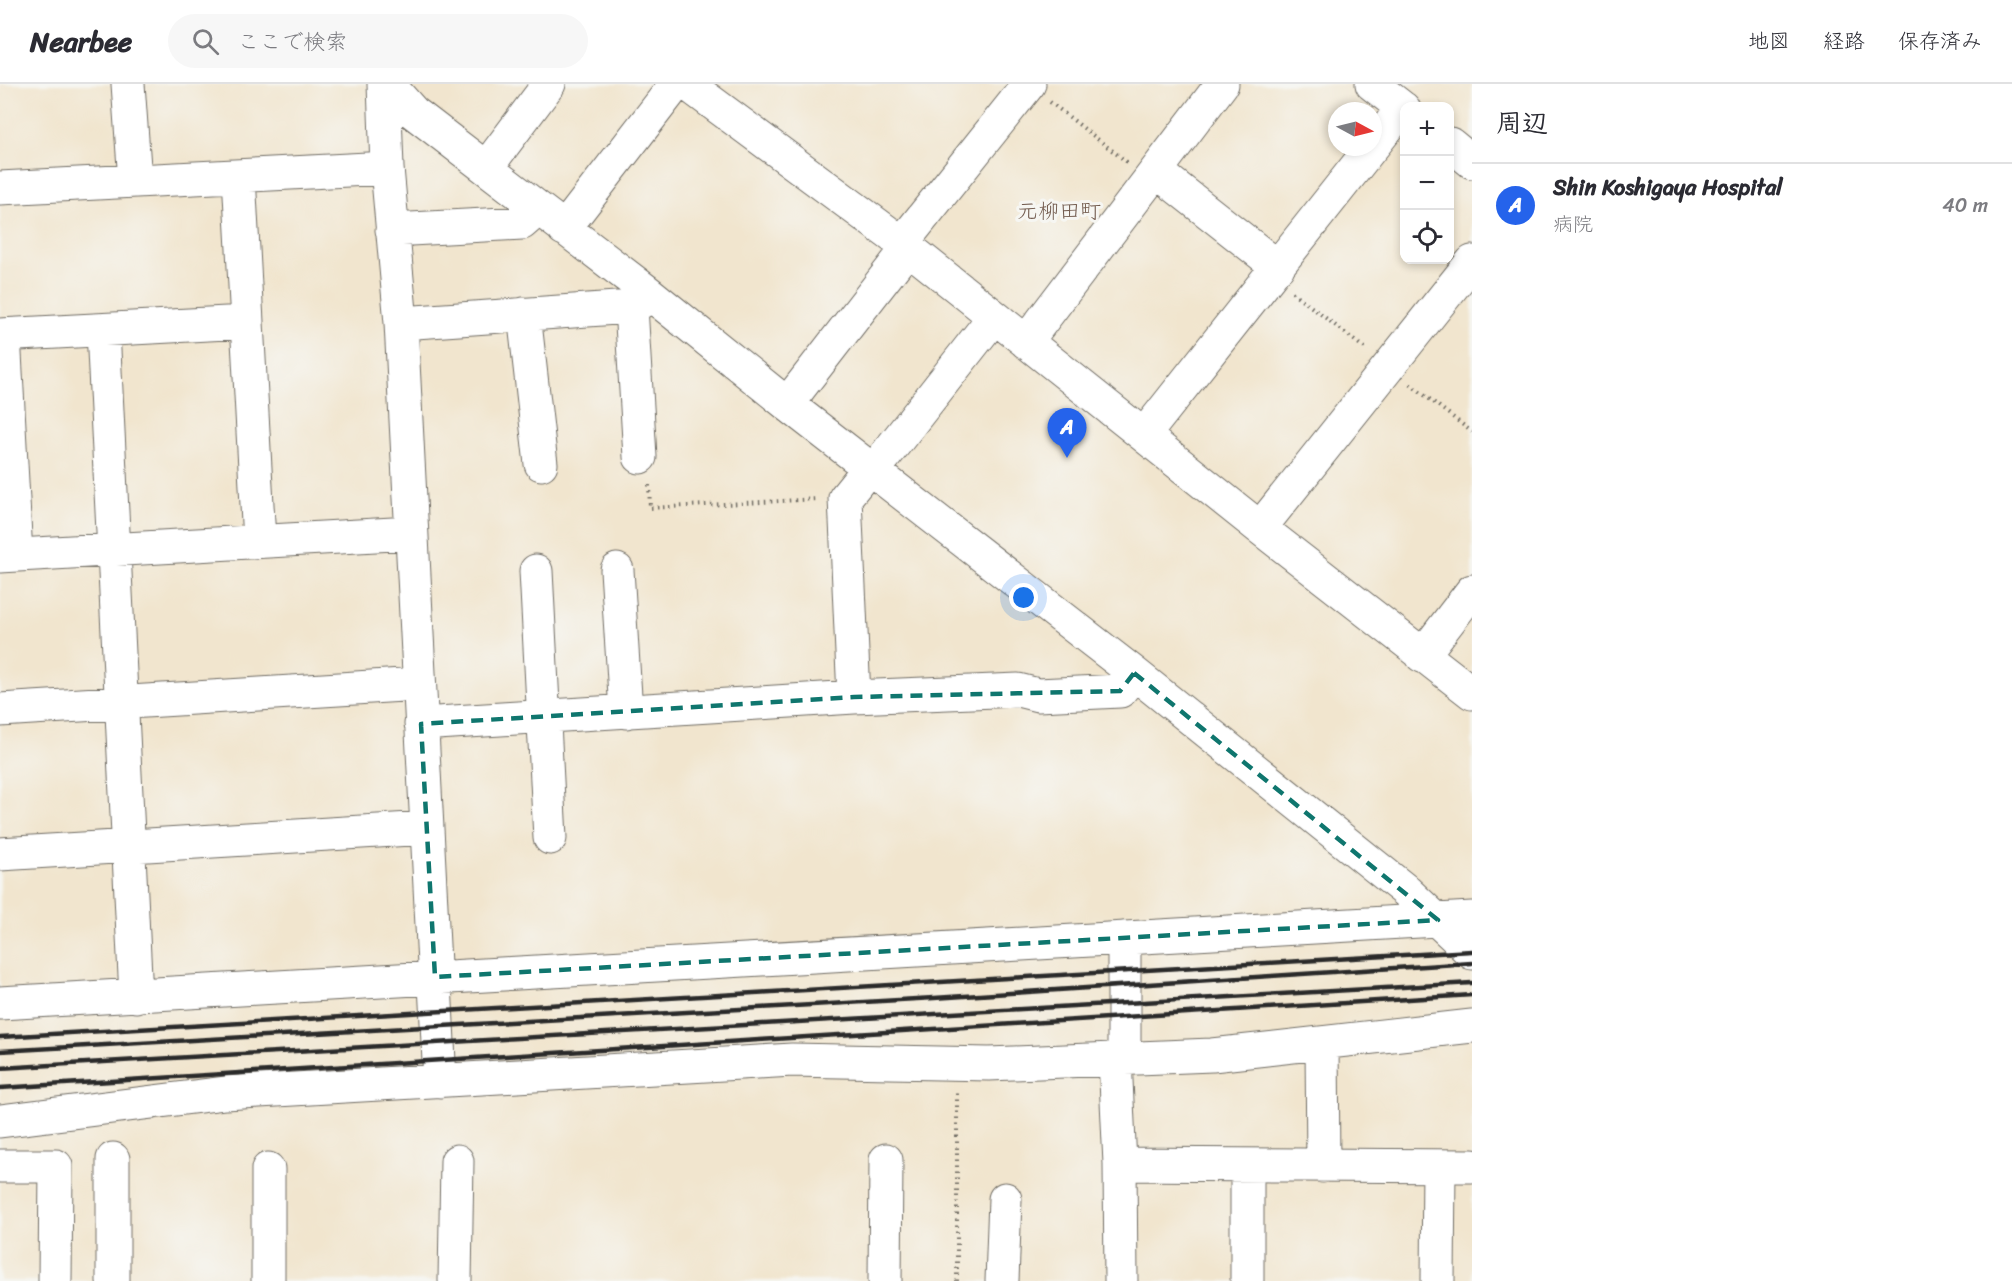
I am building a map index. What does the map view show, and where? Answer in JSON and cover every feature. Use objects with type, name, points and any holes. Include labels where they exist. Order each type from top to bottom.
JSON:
[{"type":"street","points":[[128,84],[135,181]]},
{"type":"street","points":[[386,84],[387,168],[400,323],[440,1081]]},
{"type":"street","points":[[386,84],[413,112],[564,229],[640,300],[872,468],[1134,673],[1405,890],[1472,953]]},
{"type":"street","points":[[486,168],[549,84]]},
{"type":"street","points":[[564,229],[676,84]]},
{"type":"street","points":[[687,84],[905,245],[1260,528],[1472,693]]},
{"type":"street","points":[[1026,342],[1222,84]]},
{"type":"street","points":[[1372,84],[1400,105]]},
{"type":"street","points":[[787,405],[905,245],[1029,85]]},
{"type":"street","points":[[1382,136],[1400,113]]},
{"type":"street","points":[[1454,148],[1472,162]]},
{"type":"street","points":[[1144,435],[1366,156]]},
{"type":"street","points":[[0,188],[387,168]]},
{"type":"street","points":[[1153,175],[1278,267]]},
{"type":"street","points":[[239,176],[259,541]]},
{"type":"street","points":[[392,230],[522,223],[538,209]]},
{"type":"street","points":[[1260,528],[1472,262]]},
{"type":"street","points":[[400,323],[524,314],[640,300]]},
{"type":"street","points":[[640,300],[640,457]]},
{"type":"street","points":[[524,314],[541,464]]},
{"type":"street","points":[[854,697],[845,498],[994,317]]},
{"type":"street","points":[[246,322],[2,335],[8,555],[411,533]]},
{"type":"street","points":[[103,330],[136,996]]},
{"type":"street","points":[[617,570],[626,712]]},
{"type":"street","points":[[536,571],[544,717],[543,742],[550,838]]},
{"type":"street","points":[[1422,656],[1472,591]]},
{"type":"street","points":[[421,723],[854,697],[1018,690],[1038,695],[1120,690],[1134,673]]},
{"type":"street","points":[[0,710],[419,684]]},
{"type":"street","points":[[0,854],[427,828]]},
{"type":"street","points":[[0,1003],[1472,918]]},
{"type":"street","points":[[1121,1281],[1120,1059],[1124,938]]},
{"type":"street","points":[[0,1121],[225,1093],[792,1060],[989,1064],[1212,1055],[1472,1026]]},
{"type":"street","points":[[1322,1044],[1323,1166]]},
{"type":"street","points":[[112,1281],[113,1159]]},
{"type":"street","points":[[885,1281],[886,1160]]},
{"type":"street","points":[[456,1281],[457,1161]]},
{"type":"street","points":[[1120,1164],[1472,1166]]},
{"type":"street","points":[[1246,1281],[1247,1165]]},
{"type":"street","points":[[0,1166],[56,1166],[55,1281]]},
{"type":"street","points":[[1438,1281],[1439,1166]]},
{"type":"street","points":[[268,1169],[268,1281]]},
{"type":"street","points":[[1002,1281],[1005,1199]]},
{"type":"path","points":[[1029,85],[1153,175]]},
{"type":"path","points":[[640,457],[648,456],[650,508],[845,498]]},
{"type":"path","points":[[957,1093],[957,1281]]},
{"type":"highlighted area","points":[[1134,673],[1438,920],[435,977],[421,724],[854,697],[1120,691]]},
{"type":"railway","points":[[0,1037],[1472,951]]},
{"type":"railway","points":[[0,1051],[934,998],[1472,963]]},
{"type":"railway","points":[[0,1068],[1472,983]]},
{"type":"railway","points":[[0,1088],[1472,995]]},
{"type":"place","name":"Shin Koshigaya Hospital","points":[[1067,458]]},
{"type":"district","name":"元柳田町","points":[[1059,211]]}]
